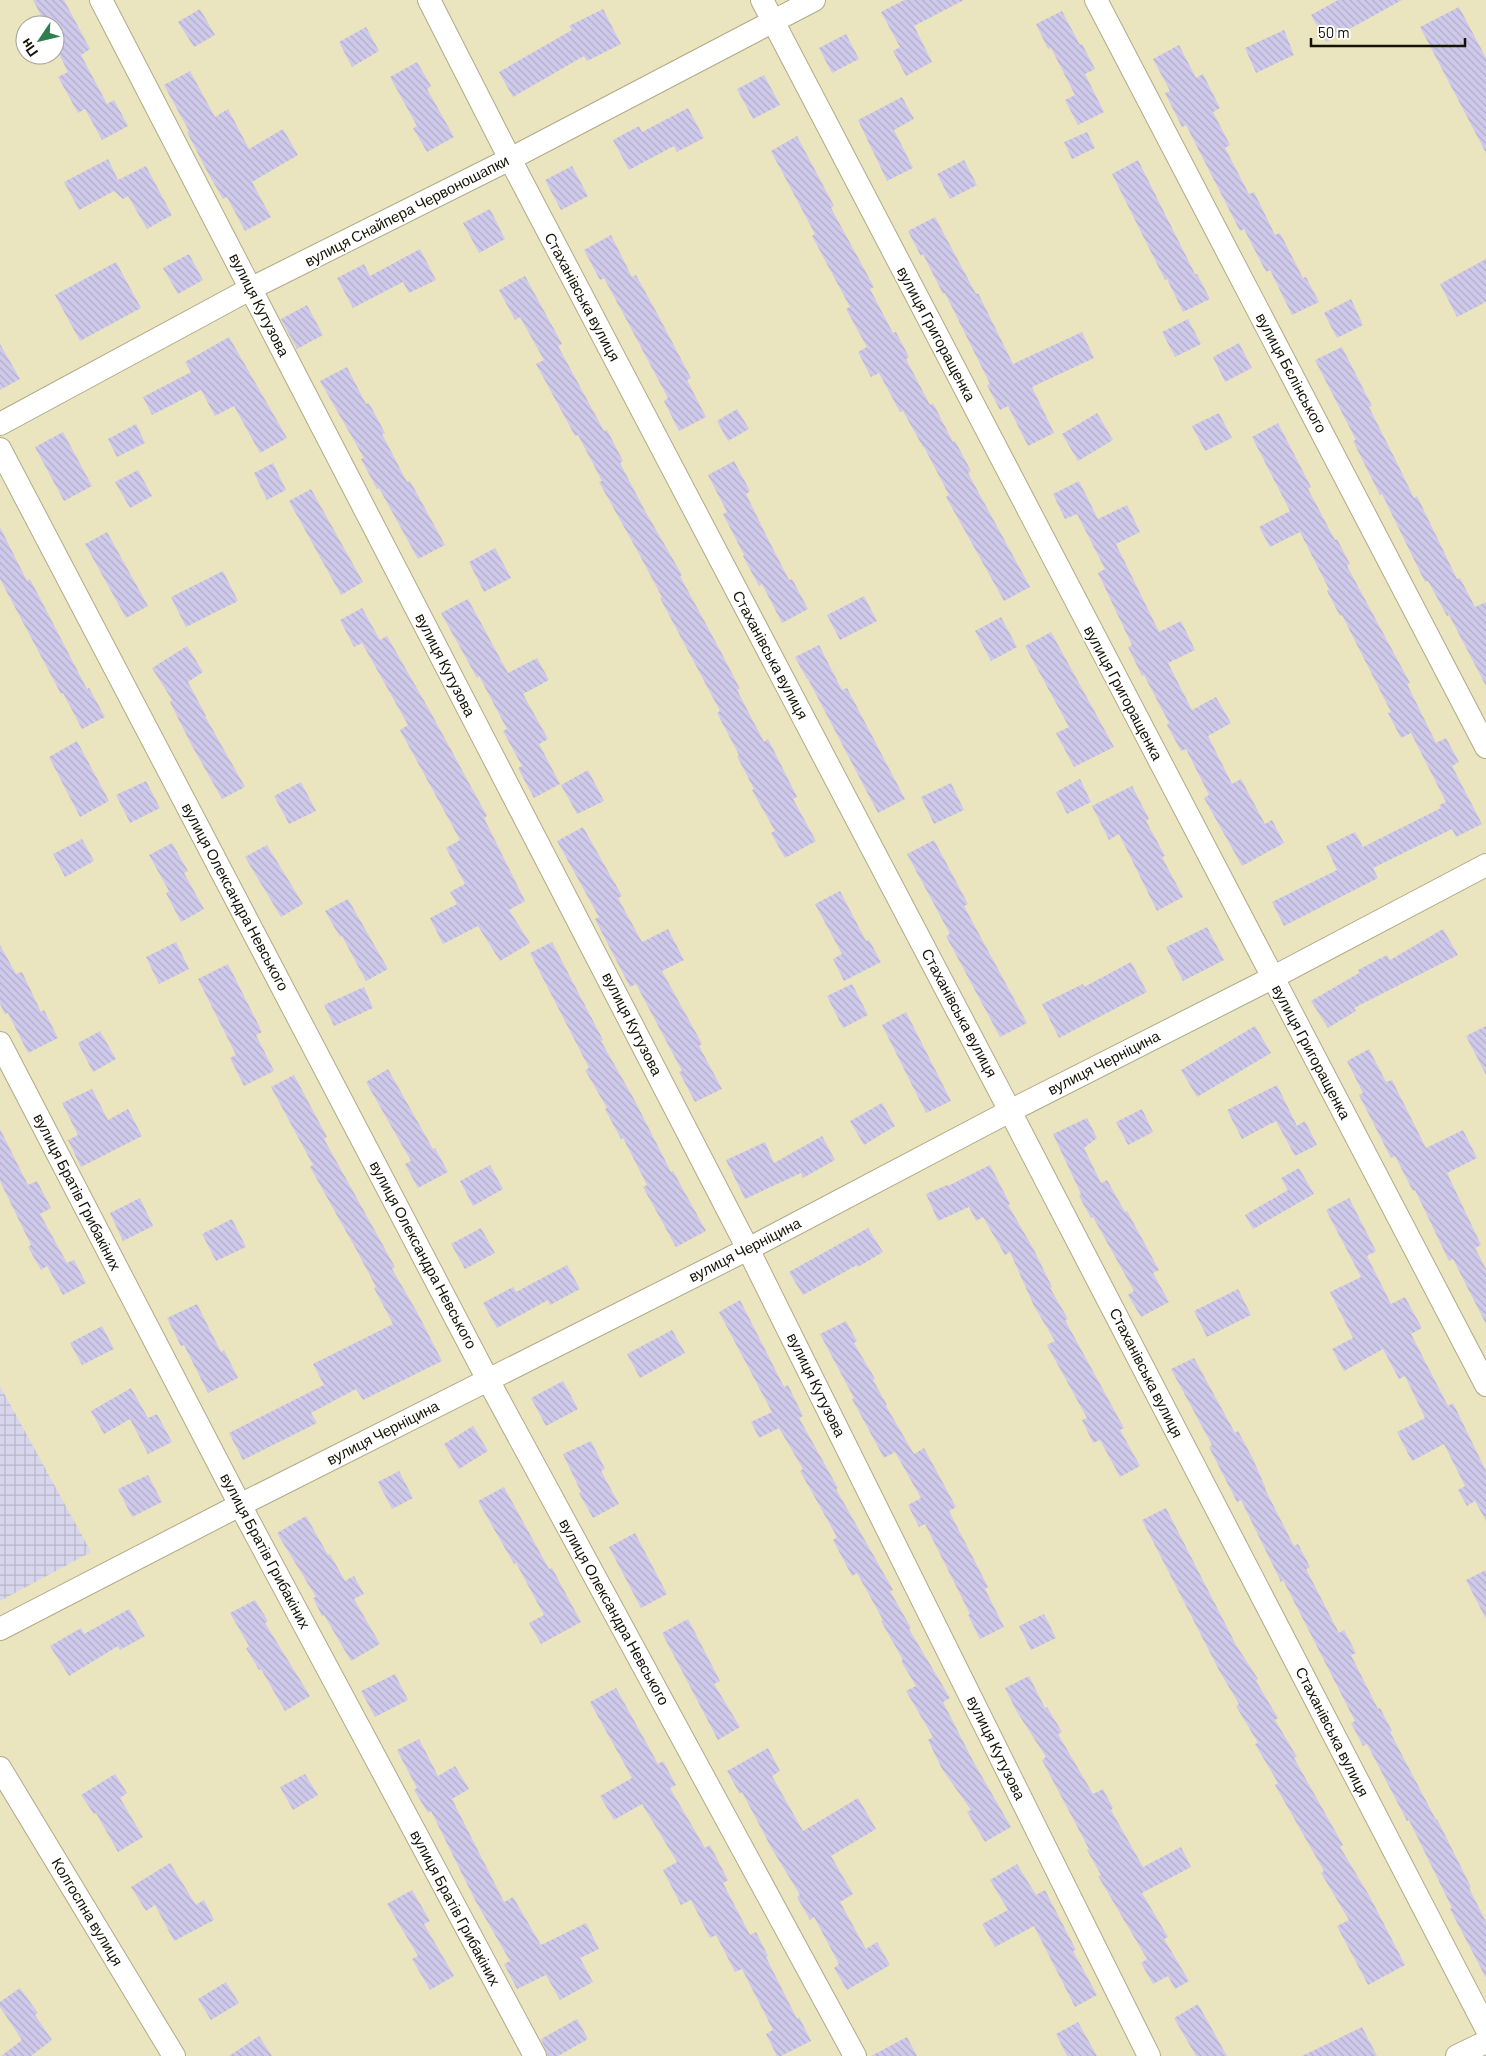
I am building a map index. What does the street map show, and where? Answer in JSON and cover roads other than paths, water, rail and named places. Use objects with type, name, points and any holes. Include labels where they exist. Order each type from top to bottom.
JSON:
[{"type":"street","name":"вулиця Кутузова","points":[[101,0],[748,1249],[1149,2056]]},
{"type":"street","name":"Стаханівська вулиця","points":[[429,0],[510,159],[1010,1111],[1486,2028]]},
{"type":"street","name":"вулиця Григоращенка","points":[[762,0],[1486,1385]]},
{"type":"street","name":"вулиця Снайпера Червоношапки","points":[[0,424],[250,289],[510,159],[814,0]]},
{"type":"street","name":"вулиця Бєлінського","points":[[1096,0],[1486,746]]},
{"type":"street","name":"вулиця Олександра Невського","points":[[0,450],[488,1380],[855,2056]]},
{"type":"street","name":"вулиця Черніцина","points":[[0,1629],[240,1505],[748,1249],[1486,865]]},
{"type":"street","name":"вулиця Братів Грибакіних","points":[[0,1043],[240,1505],[535,2056]]},
{"type":"street","name":"Колгоспна вулиця","points":[[0,1768],[174,2056]]},
{"type":"street","points":[[1457,2056],[1486,2042]]}]
